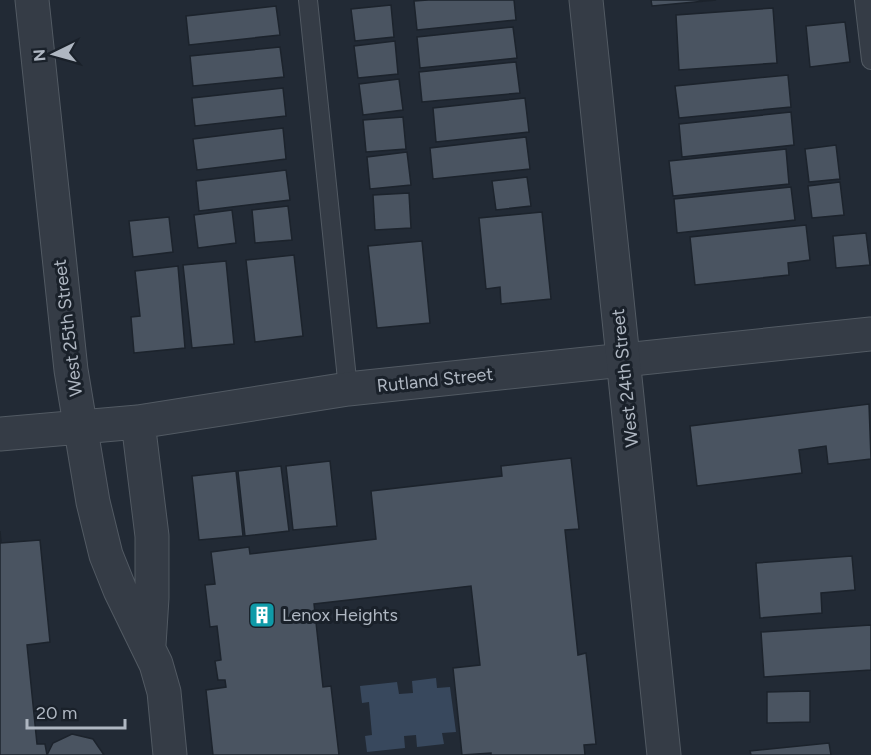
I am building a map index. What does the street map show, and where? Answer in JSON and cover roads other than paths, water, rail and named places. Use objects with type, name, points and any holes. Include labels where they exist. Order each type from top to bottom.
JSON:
[{"type":"street","name":"West 25th Street","points":[[33,0],[80,427],[106,555],[120,590],[149,645],[164,692],[170,755]]},
{"type":"street","name":"West 24th Street","points":[[586,0],[663,755]]},
{"type":"street","name":"Rutland Street","points":[[0,434],[138,422],[348,389],[871,334]]},
{"type":"street","name":"West 25th Street","points":[[138,422],[152,536],[149,645]]},
{"type":"lane","points":[[308,0],[348,389]]},
{"type":"lane","points":[[864,0],[871,60]]},
{"type":"water","points":[[436,678],[437,688],[450,687],[456,732],[442,733],[444,744],[417,747],[416,735],[404,736],[405,748],[367,752],[365,736],[372,735],[369,702],[362,703],[360,686],[397,682],[399,694],[413,693],[412,681]]},
{"type":"place","name":"Lenox Heights","points":[[262,615]]}]
